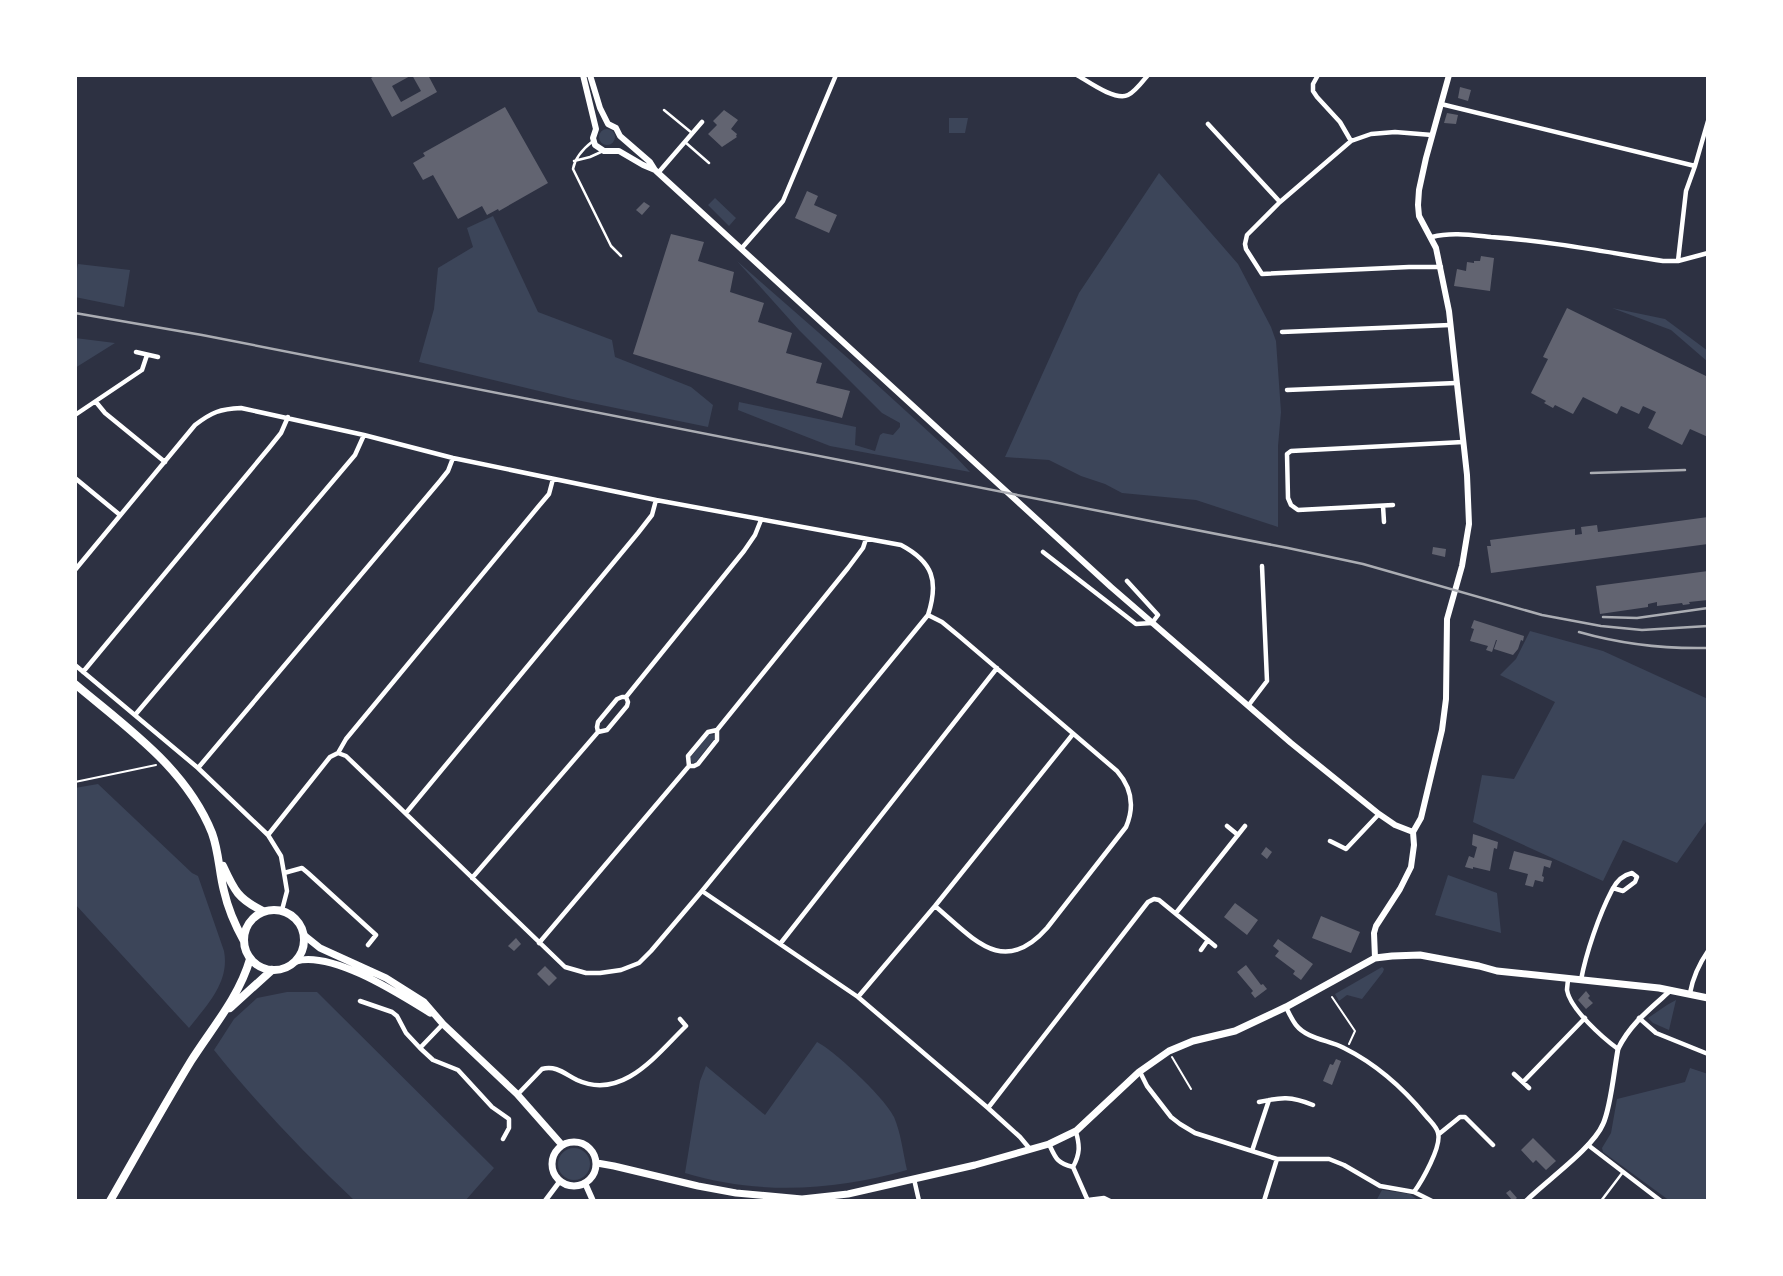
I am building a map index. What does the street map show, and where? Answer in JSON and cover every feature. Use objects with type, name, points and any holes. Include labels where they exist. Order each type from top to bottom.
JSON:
[{"type":"highway","points":[[75,684],[161,757],[185,784],[201,809],[213,836],[223,890],[234,924],[250,959],[260,967],[285,969],[302,954],[304,936],[297,920],[282,910],[273,909],[263,911],[251,920],[244,941]]},
{"type":"highway","points":[[218,855],[236,892],[247,904],[263,911]]},
{"type":"highway","points":[[110,1201],[179,1081],[245,977],[250,959]]},
{"type":"highway","points":[[220,1019],[272,970]]},
{"type":"main road","points":[[583,75],[596,129]]},
{"type":"main road","points":[[590,75],[608,124]]},
{"type":"main road","points":[[1375,958],[1376,926],[1411,867],[1413,832],[1422,818],[1445,713],[1446,631],[1469,524],[1467,475],[1451,325],[1436,248],[1419,216],[1418,205],[1432,135],[1449,75]]},
{"type":"main road","points":[[656,171],[618,151],[598,148],[593,141],[596,129],[600,125],[608,124],[616,128],[620,136],[650,162],[656,171],[1152,623],[1290,743],[1379,814],[1395,825],[1413,832]]},
{"type":"main road","points":[[612,150],[618,144],[620,136]]},
{"type":"main road","points":[[304,936],[320,948],[386,978],[424,1002],[443,1024],[517,1094],[562,1145]]},
{"type":"main road","points":[[597,1163],[736,1193],[802,1199],[914,1180],[1030,1150],[1076,1131],[1139,1072],[1169,1051],[1193,1041],[1235,1031],[1286,1007],[1375,958],[1420,955],[1497,971],[1672,990],[1708,998]]},
{"type":"main road","points":[[296,961],[306,958],[336,964],[381,984],[437,1017]]},
{"type":"main road","points":[[573,1142],[586,1145],[594,1155],[597,1163],[594,1175],[585,1183],[573,1186],[555,1176],[552,1161],[562,1145],[573,1142]]},
{"type":"main road","points":[[585,1183],[593,1201]]},
{"type":"street","points":[[741,249],[783,201],[836,75]]},
{"type":"street","points":[[1077,75],[1113,95],[1121,96],[1129,95],[1148,75]]},
{"type":"street","points":[[1318,75],[1313,84],[1314,91],[1340,122],[1351,142]]},
{"type":"street","points":[[1440,104],[1695,166]]},
{"type":"street","points":[[1678,261],[1686,191],[1708,121]]},
{"type":"street","points":[[656,171],[702,122]]},
{"type":"street","points":[[1208,124],[1280,202]]},
{"type":"street","points":[[1432,135],[1395,132],[1371,134],[1351,142],[1280,202],[1250,230],[1245,239],[1246,249],[1262,274],[1441,267]]},
{"type":"street","points":[[1432,237],[1454,234],[1503,238],[1663,261],[1678,261],[1708,253]]},
{"type":"street","points":[[1282,332],[1451,325]]},
{"type":"street","points":[[136,352],[158,357]]},
{"type":"street","points":[[75,415],[142,370],[147,355]]},
{"type":"street","points":[[1287,390],[1457,383]]},
{"type":"street","points":[[96,402],[105,413],[165,462]]},
{"type":"street","points":[[75,570],[195,425],[223,409],[241,408],[553,479],[901,545],[922,560],[929,571],[934,591],[929,615],[702,891],[639,963],[621,971],[586,973],[565,967],[346,755],[338,753]]},
{"type":"street","points":[[83,672],[269,448],[281,433],[288,417]]},
{"type":"street","points":[[135,715],[355,456],[364,435]]},
{"type":"street","points":[[1393,505],[1298,510],[1287,499],[1287,454],[1291,451],[1463,442]]},
{"type":"street","points":[[198,768],[440,481],[453,458]]},
{"type":"street","points":[[75,478],[120,515]]},
{"type":"street","points":[[268,835],[549,494],[553,479]]},
{"type":"street","points":[[406,813],[638,533],[652,515],[656,500]]},
{"type":"street","points":[[1383,506],[1384,522]]},
{"type":"street","points":[[598,732],[598,722],[617,699],[626,697],[744,551],[755,536],[761,520]]},
{"type":"street","points":[[539,943],[689,765],[688,756],[708,732],[717,730],[848,568],[863,548],[866,539]]},
{"type":"street","points":[[1043,552],[1136,624],[1152,623],[1158,615],[1127,581]]},
{"type":"street","points":[[1247,706],[1267,681],[1262,566]]},
{"type":"street","points":[[929,615],[942,622],[1117,771],[1126,781],[1132,804],[1126,827],[1047,928],[1023,949],[1009,952],[992,949],[978,942],[935,906]]},
{"type":"street","points":[[75,665],[198,768],[268,835],[281,856],[287,891],[282,910]]},
{"type":"street","points":[[780,944],[997,668]]},
{"type":"street","points":[[472,878],[598,732],[607,730],[626,706],[626,697]]},
{"type":"street","points":[[689,765],[698,764],[717,740],[717,730]]},
{"type":"street","points":[[858,997],[1073,734]]},
{"type":"street","points":[[1329,841],[1346,849],[1379,814]]},
{"type":"street","points":[[1227,826],[1238,835]]},
{"type":"street","points":[[1176,913],[1245,826]]},
{"type":"street","points":[[284,873],[302,869],[308,873],[376,935],[368,945]]},
{"type":"street","points":[[1581,980],[1613,888],[1625,875],[1632,873],[1637,877],[1635,882],[1623,891],[1613,888]]},
{"type":"street","points":[[702,891],[858,997],[988,1108],[1020,1137],[1030,1150]]},
{"type":"street","points":[[988,1108],[1149,902],[1159,900],[1215,946]]},
{"type":"street","points":[[1200,950],[1208,940]]},
{"type":"street","points":[[1690,993],[1693,979],[1708,951]]},
{"type":"street","points":[[1569,978],[1569,994],[1573,1003],[1608,1042],[1618,1049]]},
{"type":"street","points":[[1525,1201],[1587,1146],[1603,1126],[1618,1049],[1639,1018],[1672,990]]},
{"type":"street","points":[[360,1001],[393,1012],[406,1033],[433,1060],[458,1070],[492,1107],[509,1119],[509,1128],[503,1139]]},
{"type":"street","points":[[1286,1007],[1296,1025],[1305,1033],[1347,1049],[1398,1086],[1421,1109],[1439,1134]]},
{"type":"street","points":[[1523,1082],[1585,1018]]},
{"type":"street","points":[[1639,1018],[1656,1033],[1708,1054]]},
{"type":"street","points":[[517,1094],[547,1067],[585,1083],[608,1085],[622,1082],[645,1067],[685,1026],[680,1019]]},
{"type":"street","points":[[420,1048],[443,1024]]},
{"type":"street","points":[[1139,1072],[1171,1117],[1195,1133],[1277,1158],[1329,1159],[1380,1186],[1414,1192],[1432,1201]]},
{"type":"street","points":[[1514,1074],[1529,1088]]},
{"type":"street","points":[[1259,1102],[1284,1097],[1313,1105]]},
{"type":"street","points":[[1252,1151],[1269,1100]]},
{"type":"street","points":[[1414,1192],[1435,1152],[1439,1134],[1460,1117],[1465,1117],[1493,1145]]},
{"type":"street","points":[[1073,1167],[1080,1155],[1076,1131]]},
{"type":"street","points":[[1049,1144],[1056,1160],[1073,1167]]},
{"type":"street","points":[[1587,1146],[1661,1201]]},
{"type":"street","points":[[1264,1201],[1277,1158]]},
{"type":"street","points":[[1073,1167],[1088,1200],[1104,1198],[1110,1201]]},
{"type":"street","points":[[914,1180],[919,1201]]},
{"type":"street","points":[[545,1201],[560,1181]]},
{"type":"lane","points":[[664,110],[692,133]]},
{"type":"lane","points":[[593,141],[574,161],[573,169],[611,246],[621,256]]},
{"type":"lane","points":[[685,142],[709,163]]},
{"type":"lane","points":[[574,161],[604,151]]},
{"type":"lane","points":[[1601,1201],[1623,1172]]},
{"type":"path","points":[[75,782],[156,765]]},
{"type":"path","points":[[1332,997],[1355,1031],[1347,1049]]},
{"type":"path","points":[[1169,1051],[1191,1089]]},
{"type":"shaded area","points":[[949,118],[968,118],[965,133],[949,133]]},
{"type":"shaded area","points":[[607,129],[613,131],[613,143],[607,145],[601,143],[599,137],[601,131]]},
{"type":"shaded area","points":[[1159,173],[1238,264],[1276,341],[1281,412],[1278,446],[1278,527],[1196,500],[1122,493],[1049,460],[1005,457],[1079,293]]},
{"type":"shaded area","points":[[715,198],[736,218],[729,226],[708,205]]},
{"type":"shaded area","points":[[493,216],[538,312],[612,340],[615,357],[691,387],[713,405],[708,427],[572,399],[419,362],[434,309],[438,268],[473,247],[467,228]]},
{"type":"shaded area","points":[[737,261],[850,360],[970,472],[830,446],[738,410],[739,402],[856,427],[855,445],[875,451],[880,435],[893,435],[900,427],[900,423],[882,413],[799,330]]},
{"type":"shaded area","points":[[78,264],[130,270],[124,307],[75,297]]},
{"type":"shaded area","points":[[1612,308],[1665,319],[1708,351],[1708,362],[1671,330]]},
{"type":"shaded area","points":[[75,338],[115,343],[75,368]]},
{"type":"shaded area","points":[[1530,631],[1603,651],[1708,699],[1708,819],[1677,863],[1623,840],[1603,881],[1473,822],[1482,775],[1514,779],[1555,702],[1500,675],[1516,659]]},
{"type":"shaded area","points":[[709,734],[714,735],[714,739],[696,762],[692,763],[690,758]]},
{"type":"shaded area","points":[[98,784],[198,876],[224,951],[225,962],[224,973],[216,992],[189,1028],[75,904],[75,788]]},
{"type":"shaded area","points":[[1448,875],[1497,893],[1501,933],[1435,915]]},
{"type":"shaded area","points":[[1382,967],[1383,972],[1362,999],[1347,995],[1339,1001],[1335,994]]},
{"type":"shaded area","points":[[287,992],[317,992],[494,1168],[465,1201],[355,1201],[282,1128],[230,1070],[214,1050],[234,1019],[257,998]]},
{"type":"shaded area","points":[[1676,1000],[1669,1030],[1648,1018],[1667,1005]]},
{"type":"shaded area","points":[[817,1042],[859,1076],[889,1109],[898,1130],[907,1170],[852,1182],[796,1188],[740,1185],[685,1173],[700,1081],[706,1066],[765,1115]]},
{"type":"shaded area","points":[[1690,1068],[1708,1074],[1708,1201],[1670,1201],[1603,1152],[1602,1148],[1611,1133],[1617,1099],[1685,1082]]},
{"type":"shaded area","points":[[574,1148],[586,1152],[590,1164],[586,1176],[574,1180],[562,1176],[558,1164],[562,1152]]},
{"type":"shaded area","points":[[1382,1190],[1410,1194],[1419,1201],[1376,1201]]},
{"type":"building","points":[[376,75],[412,75],[428,75],[437,92],[392,117],[371,78]],"holes":[[[412,75],[421,91],[401,102],[392,86]]]},
{"type":"building","points":[[1460,87],[1471,90],[1468,101],[1458,98]]},
{"type":"building","points":[[505,107],[548,183],[499,211],[498,209],[487,215],[482,206],[458,219],[433,175],[423,180],[413,163],[425,156],[423,153]]},
{"type":"building","points":[[724,110],[738,120],[731,129],[737,137],[722,147],[708,134],[717,125],[713,121]]},
{"type":"building","points":[[1447,113],[1458,115],[1456,124],[1444,123]]},
{"type":"building","points":[[807,191],[818,196],[814,205],[837,215],[829,233],[795,218]]},
{"type":"building","points":[[644,202],[650,206],[642,215],[636,210]]},
{"type":"building","points":[[671,234],[704,242],[698,261],[734,272],[730,292],[764,303],[758,322],[792,333],[786,353],[822,363],[816,383],[850,391],[842,418],[633,354]]},
{"type":"building","points":[[1481,256],[1494,258],[1490,291],[1454,286],[1457,269],[1466,271],[1467,262],[1480,261]]},
{"type":"building","points":[[1567,308],[1708,377],[1708,437],[1690,429],[1682,445],[1648,428],[1656,412],[1643,406],[1639,414],[1621,406],[1617,414],[1583,397],[1573,414],[1555,405],[1553,408],[1531,393],[1548,359],[1543,357]]},
{"type":"building","points":[[1708,517],[1708,544],[1491,573],[1487,546],[1491,546],[1490,540],[1575,529],[1575,535],[1582,534],[1581,527],[1597,525],[1598,532]]},
{"type":"building","points":[[1433,547],[1446,549],[1445,557],[1432,554]]},
{"type":"building","points":[[1708,571],[1708,600],[1683,605],[1657,606],[1657,602],[1648,604],[1648,607],[1600,614],[1596,586]]},
{"type":"building","points":[[1474,620],[1524,636],[1523,641],[1521,640],[1513,655],[1494,649],[1497,640],[1492,652],[1486,650],[1488,646],[1470,641]]},
{"type":"building","points":[[1473,834],[1498,842],[1497,849],[1494,848],[1490,871],[1465,867],[1469,856],[1474,858],[1477,847],[1472,845]]},
{"type":"building","points":[[1266,847],[1272,852],[1267,859],[1261,854]]},
{"type":"building","points":[[1514,851],[1552,861],[1550,868],[1544,866],[1543,882],[1535,880],[1533,887],[1525,885],[1528,874],[1509,869]]},
{"type":"building","points":[[1235,903],[1258,920],[1247,935],[1224,917]]},
{"type":"building","points":[[1321,916],[1360,932],[1351,953],[1312,938]]},
{"type":"building","points":[[516,938],[521,944],[514,951],[508,946]]},
{"type":"building","points":[[1278,939],[1313,964],[1301,980],[1293,974],[1295,971],[1275,956],[1279,951],[1273,946]]},
{"type":"building","points":[[1246,965],[1267,989],[1255,998],[1251,993],[1253,991],[1237,972]]},
{"type":"building","points":[[545,966],[557,978],[549,986],[537,974]]},
{"type":"building","points":[[1586,991],[1593,1003],[1586,1009],[1578,1000]]},
{"type":"building","points":[[1336,1059],[1341,1061],[1332,1085],[1323,1081],[1330,1064],[1333,1065]]},
{"type":"building","points":[[1533,1138],[1556,1161],[1546,1170],[1536,1160],[1533,1163],[1521,1150]]},
{"type":"building","points":[[1510,1190],[1517,1198],[1513,1201],[1506,1193]]},
{"type":"railway","points":[[75,313],[202,335],[1288,548],[1363,564],[1542,615],[1601,626],[1642,630],[1708,626]]},
{"type":"railway","points":[[1591,473],[1685,470]]},
{"type":"railway","points":[[1603,617],[1637,618],[1708,608]]},
{"type":"railway","points":[[1579,632],[1643,645],[1708,648]]}]
